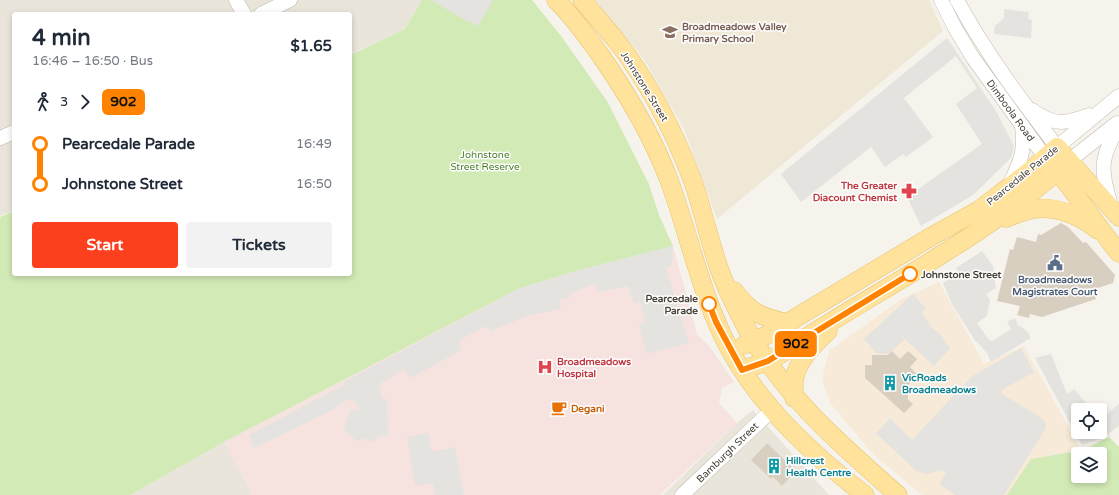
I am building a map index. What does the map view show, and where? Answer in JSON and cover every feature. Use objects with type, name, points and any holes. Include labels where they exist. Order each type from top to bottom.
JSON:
[{"type":"main road","name":"Johnstone Street","points":[[556,0],[584,33],[621,84],[645,127],[669,181],[708,302],[716,322],[742,370],[772,409],[815,455],[865,495]]},
{"type":"main road","name":"Johnstone Street","points":[[582,0],[616,40],[629,58],[657,102],[675,136],[693,181],[720,271],[730,295],[755,341],[794,398],[841,445],[898,495]]},
{"type":"main road","name":"Pearcedale Parade","points":[[730,350],[755,341],[979,210],[1007,190],[1051,152]]},
{"type":"main road","name":"Dimboola Road","points":[[1051,152],[1115,213]]},
{"type":"main road","name":"Pearcedale Parade","points":[[742,370],[768,361],[993,222],[1064,166]]},
{"type":"main road","name":"Dimboola Road","points":[[1064,166],[1076,194],[1104,235],[1119,253]]},
{"type":"main road","points":[[993,222],[1032,209],[1052,209],[1074,215],[1088,222],[1104,235]]},
{"type":"main road","points":[[903,254],[915,271]]},
{"type":"main road","points":[[720,271],[741,299],[754,312],[764,318],[787,323]]},
{"type":"main road","points":[[794,398],[794,382],[799,366],[820,339],[849,311]]},
{"type":"main road","points":[[841,445],[857,472],[883,495]]},
{"type":"main road","points":[[815,455],[832,473],[844,495]]},
{"type":"street","points":[[236,0],[243,12]]},
{"type":"street","points":[[265,12],[290,0]]},
{"type":"street","name":"Dimboola Road","points":[[941,0],[960,37],[973,58],[1022,125],[1051,152]]},
{"type":"street","name":"Dimboola Road","points":[[957,0],[972,28],[1022,102],[1051,152]]},
{"type":"street","points":[[960,37],[972,28]]},
{"type":"street","name":"Pearcedale Parade","points":[[1051,152],[1119,96]]},
{"type":"street","points":[[1022,102],[1046,118],[1059,122],[1073,121],[1098,112]]},
{"type":"street","name":"Pearcedale Parade","points":[[1064,166],[1119,122]]},
{"type":"street","points":[[1007,190],[1024,150],[1022,125]]},
{"type":"street","points":[[1115,213],[1104,184],[1103,163],[1106,152],[1119,126]]},
{"type":"street","points":[[0,138],[12,133]]},
{"type":"street","name":"Bamburgh Street","points":[[682,495],[772,409]]},
{"type":"shaded area","points":[[0,0],[422,0],[405,29],[352,53],[352,12],[12,12],[12,211],[0,216]]},
{"type":"shaded area","points":[[431,0],[493,0],[478,26],[469,21],[468,22]]},
{"type":"shaded area","points":[[595,0],[929,0],[943,31],[717,219],[684,129],[643,58]]},
{"type":"shaded area","points":[[1004,9],[1029,12],[1028,19],[1032,20],[1031,38],[994,34],[995,26],[1004,18]]},
{"type":"shaded area","points":[[947,38],[996,111],[1014,146],[1011,158],[973,195],[921,226],[907,197],[982,144],[956,104],[977,88],[956,56],[904,98],[933,137],[906,157],[903,154],[885,167],[871,147],[801,202],[781,174]]},
{"type":"shaded area","name":"Broadmeadows Hospital","points":[[673,246],[697,334],[710,347],[734,382],[722,388],[719,403],[737,423],[660,495],[253,495],[224,442],[518,289],[576,271]]},
{"type":"shaded area","points":[[673,246],[672,265],[666,268],[689,343],[647,354],[639,324],[645,322],[640,302],[634,304],[628,286],[598,292],[595,284],[570,293],[571,297],[559,300],[561,309],[527,316],[491,331],[486,326],[458,341],[462,350],[410,378],[404,369],[380,384],[382,398],[387,400],[388,436],[378,436],[375,442],[363,438],[362,441],[358,440],[357,442],[344,429],[351,409],[359,411],[355,402],[347,399],[333,410],[254,448],[249,435],[344,385],[344,382],[518,289],[576,271]]},
{"type":"shaded area","points":[[982,251],[993,266],[996,288],[986,294],[990,300],[987,316],[977,323],[989,340],[992,341],[1011,329],[1007,322],[1015,318],[1018,325],[1027,331],[1031,338],[991,362],[987,353],[974,339],[952,304],[943,283],[959,274],[956,268]]},
{"type":"shaded area","points":[[939,282],[984,364],[1024,346],[1071,432],[1071,439],[1075,439],[1079,447],[1071,447],[1071,452],[1031,459],[1008,495],[922,495],[874,455],[830,403],[822,379],[829,351],[903,298]]},
{"type":"shaded area","points":[[913,294],[926,309],[922,312],[931,327],[940,334],[950,348],[934,366],[905,339],[888,354],[876,353],[864,339]]},
{"type":"shaded area","points":[[1021,348],[1034,372],[1002,390],[1001,393],[1043,419],[1046,428],[1004,495],[955,495],[939,484],[946,474],[942,470],[926,474],[916,471],[876,433],[890,418],[912,440],[971,377]]},
{"type":"shaded area","points":[[1051,354],[1067,394],[1074,389],[1086,403],[1071,403],[1071,425],[1035,358]]},
{"type":"shaded area","points":[[1119,404],[1119,426],[1107,434],[1107,414]]},
{"type":"shaded area","points":[[753,410],[829,495],[663,495],[737,423]]},
{"type":"shaded area","points":[[428,433],[432,452],[455,447],[464,495],[435,495],[433,484],[415,485],[407,437]]},
{"type":"shaded area","points":[[1079,439],[1099,439],[1082,445]]},
{"type":"shaded area","points":[[224,442],[253,495],[130,495]]},
{"type":"green space","name":"Johnstone Street Reserve","points":[[422,0],[532,0],[561,36],[607,101],[649,184],[659,215],[673,246],[576,271],[518,289],[224,442],[130,495],[0,495],[0,217],[12,212],[12,276],[352,276],[352,54],[405,29]]},
{"type":"green space","points":[[1109,437],[1119,447],[1119,495],[1007,495],[1031,459],[1071,452],[1071,483],[1107,483],[1107,447],[1088,447]]},
{"type":"building","name":"Broadmeadows Magistrates Court","points":[[1061,223],[1068,227],[1083,243],[1086,242],[1115,275],[1113,283],[1092,290],[1096,299],[1042,317],[1030,314],[1029,318],[1017,315],[1020,306],[997,301],[1010,249],[1013,250],[1017,237],[1036,242],[1038,234],[1041,235]]},
{"type":"building","name":"VicRoads Broadmeadows","points":[[892,351],[900,359],[908,351],[917,359],[910,367],[918,375],[908,385],[908,400],[913,404],[904,413],[865,378],[865,365],[872,365],[872,355],[888,355]]},
{"type":"building","name":"Hillcrest Health Centre","points":[[767,443],[796,471],[782,486],[773,477],[771,479],[751,460]]},
{"type":"bus line","name":"902","points":[[709,304],[716,322],[742,370],[768,361],[779,355],[910,274]]},
{"type":"place","name":"Broadmeadows Valley Primary School","points":[[670,32]]},
{"type":"place","name":"The Greater Diacount Chemist","points":[[909,191]]},
{"type":"place","name":"Broadmeadows Magistrates Court","points":[[1055,263]]},
{"type":"place","name":"Johnstone Street","points":[[910,274]]},
{"type":"place","name":"Pearcedale Parade","points":[[709,304]]},
{"type":"place","name":"Broadmeadows Hospital","points":[[545,367]]},
{"type":"place","name":"VicRoads Broadmeadows","points":[[890,383]]},
{"type":"place","name":"Degani","points":[[559,408]]},
{"type":"place","name":"Hillcrest Health Centre","points":[[774,466]]}]
